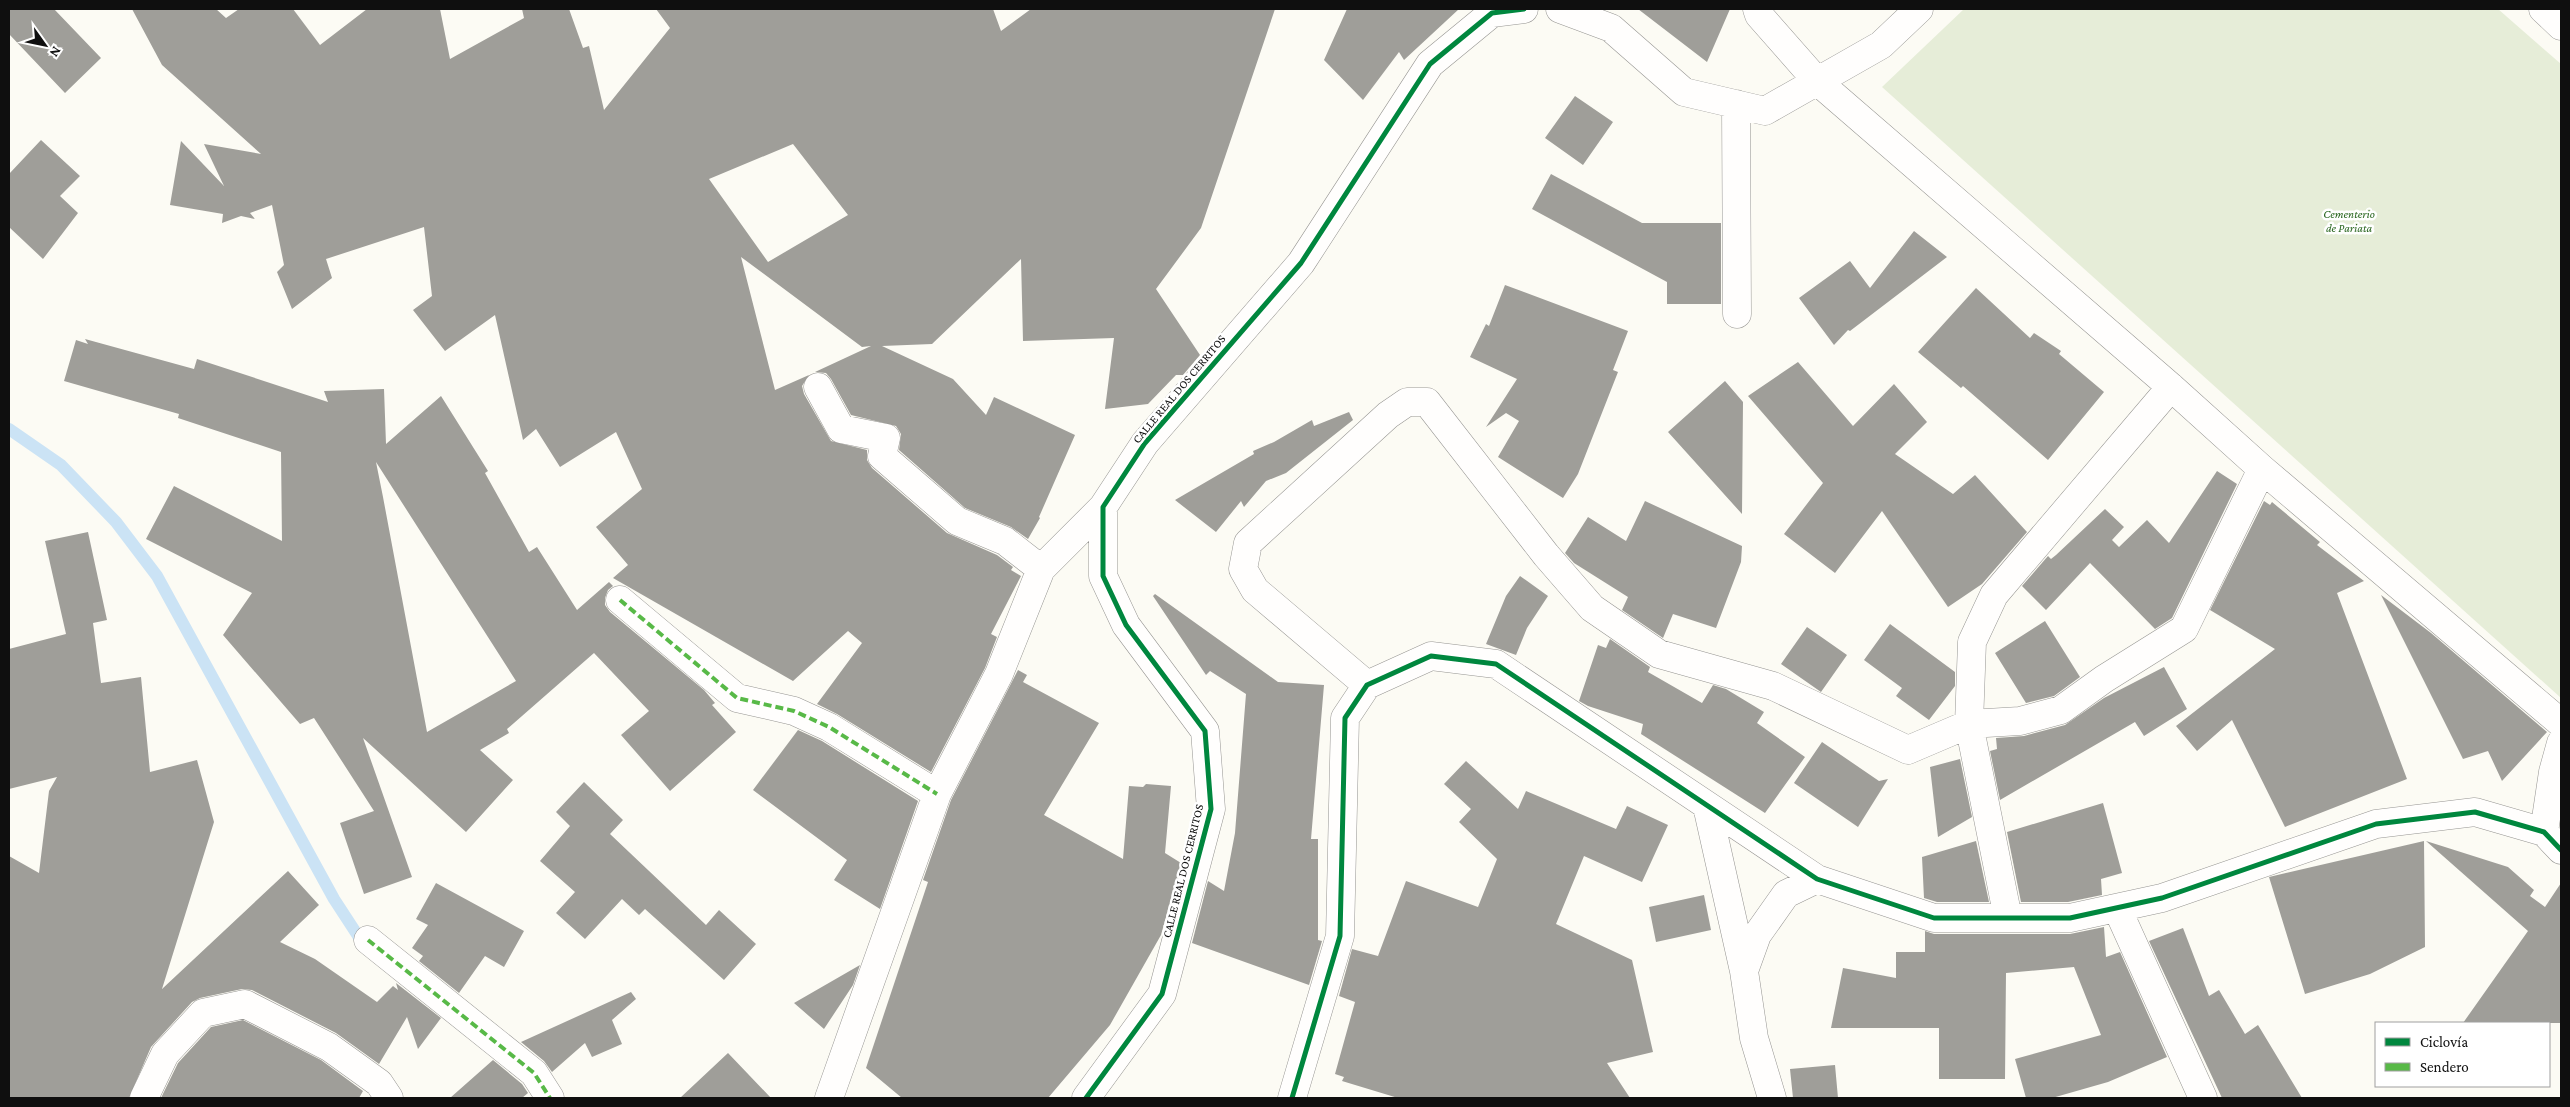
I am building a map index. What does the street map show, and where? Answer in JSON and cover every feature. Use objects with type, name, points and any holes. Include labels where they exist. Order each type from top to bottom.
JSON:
[{"type":"street","name":"CALLE REAL DOS CERRITOS","points":[[1086,1098],[1162,994],[1210,809],[1205,731],[1126,625],[1103,576],[1103,508],[1145,443],[1301,263],[1430,64],[1492,13],[1524,9]]},
{"type":"street","points":[[1560,9],[1611,28],[1684,92],[1765,111],[1881,45],[1919,9]]},
{"type":"street","points":[[1757,9],[1758,15],[1817,81],[2172,387],[2262,469],[2561,723]]},
{"type":"street","points":[[2543,9],[2561,26]]},
{"type":"street","points":[[1736,104],[1737,314]]},
{"type":"street","points":[[818,387],[841,429],[886,438],[882,456],[957,521],[1006,541],[1041,569]]},
{"type":"street","points":[[2008,918],[1969,724],[1972,642],[1994,595],[2172,387]]},
{"type":"street","points":[[1367,684],[1255,590],[1244,569],[1248,543],[1388,416],[1407,402],[1427,402],[1546,555],[1592,608],[1659,654],[1774,686],[1908,750],[1969,724],[2020,721],[2061,710],[2104,679],[2184,629],[2262,469]]},
{"type":"street","points":[[829,1098],[937,794],[1000,674],[1041,569],[1103,508]]},
{"type":"street","points":[[620,600],[737,698],[794,711],[828,728],[937,794]]},
{"type":"street","points":[[1292,1098],[1340,936],[1345,718],[1367,684],[1431,656],[1496,664],[1817,879],[1934,918],[2070,918],[2162,898],[2376,824],[2475,812],[2552,841],[2553,772],[2561,743]]},
{"type":"street","points":[[1707,806],[1744,972],[1754,1038],[1772,1098]]},
{"type":"street","points":[[1744,972],[1757,935],[1786,894],[1817,879]]},
{"type":"street","points":[[2116,908],[2203,1098]]},
{"type":"street","points":[[368,940],[534,1073],[550,1098]]},
{"type":"street","points":[[144,1098],[165,1054],[203,1013],[245,1004],[329,1047],[379,1083],[389,1098]]},
{"type":"green space","name":"Cementerio de Pariata","points":[[1964,9],[2498,9],[2561,64],[2561,698],[1882,87]]},
{"type":"building","points":[[9,9],[54,9],[101,58],[65,93],[9,34]]},
{"type":"building","points":[[132,9],[216,9],[226,18],[239,9],[293,9],[320,45],[367,9],[440,9],[450,59],[524,18],[522,9],[569,9],[583,48],[589,46],[604,110],[670,28],[656,9],[993,9],[1001,31],[1031,9],[1275,9],[1201,228],[1156,289],[1200,355],[1183,375],[1176,375],[1148,404],[1105,409],[1114,338],[1023,341],[1021,259],[932,344],[882,346],[953,379],[986,415],[994,397],[1075,435],[1040,518],[1028,539],[1011,527],[965,508],[899,450],[901,434],[896,426],[851,415],[826,373],[815,372],[871,346],[862,347],[741,257],[775,390],[809,375],[802,386],[804,394],[831,441],[867,450],[867,460],[872,468],[947,533],[997,555],[1013,567],[1011,570],[1021,576],[991,634],[997,637],[985,668],[931,772],[837,714],[817,704],[862,643],[848,631],[793,681],[613,578],[628,565],[596,527],[642,489],[616,432],[560,467],[536,429],[523,440],[495,315],[445,351],[413,310],[432,296],[424,227],[326,259],[332,278],[292,309],[277,272],[284,265],[272,205],[250,213],[255,219],[241,216],[222,223],[223,214],[170,205],[181,141],[224,186],[204,144],[261,154],[162,65]],"holes":[[[793,144],[848,215],[768,262],[709,179]]]},
{"type":"building","points":[[1347,9],[1459,9],[1404,60],[1399,52],[1363,100],[1324,60]]},
{"type":"building","points":[[1638,9],[1730,9],[1707,62]]},
{"type":"building","points":[[1575,96],[1613,122],[1583,165],[1545,138]]},
{"type":"building","points":[[41,140],[80,176],[60,196],[78,213],[43,259],[9,227],[9,174]]},
{"type":"building","points":[[1551,174],[1642,223],[1721,223],[1721,304],[1667,304],[1667,282],[1532,209]]},
{"type":"building","points":[[1914,231],[1947,257],[1850,331],[1848,330],[1834,345],[1799,298],[1850,261],[1870,288]]},
{"type":"building","points":[[1505,285],[1628,331],[1613,370],[1618,372],[1578,474],[1563,498],[1498,457],[1519,421],[1506,413],[1486,427],[1517,379],[1470,357],[1486,324],[1489,326]]},
{"type":"building","points":[[1976,288],[2030,338],[2034,333],[2061,351],[2059,354],[2104,392],[2048,460],[1963,386],[1961,388],[1918,352]]},
{"type":"building","points":[[85,339],[194,369],[197,359],[328,402],[324,391],[384,389],[386,444],[441,396],[488,471],[485,473],[529,552],[537,547],[577,610],[609,582],[613,586],[608,590],[605,605],[610,612],[704,690],[715,703],[712,705],[736,732],[670,791],[621,735],[649,711],[594,653],[507,729],[509,733],[480,750],[513,780],[466,832],[363,738],[412,877],[364,894],[340,823],[374,811],[314,718],[300,724],[223,635],[252,593],[146,539],[174,486],[282,541],[281,452],[178,418],[179,414],[64,381],[76,340],[88,344]],"holes":[[[376,462],[516,681],[427,732]]]},
{"type":"building","points":[[1798,362],[1853,426],[1894,384],[1927,422],[1895,454],[1953,494],[1975,475],[2027,532],[1982,584],[1948,607],[1882,511],[1835,573],[1784,534],[1823,483],[1748,396]]},
{"type":"building","points":[[1725,381],[1743,402],[1742,514],[1668,432]]},
{"type":"building","points":[[1349,412],[1353,420],[1286,473],[1266,481],[1244,507],[1241,501],[1216,532],[1175,500],[1254,454],[1253,451],[1274,442],[1312,420],[1314,426]]},
{"type":"building","points":[[2217,471],[2237,484],[2172,618],[2155,629],[2090,563],[2046,610],[2022,586],[2048,556],[2051,559],[2056,555],[2105,509],[2124,527],[2112,540],[2119,547],[2147,520],[2169,543]]},
{"type":"building","points":[[1645,501],[1742,546],[1741,562],[1716,628],[1673,614],[1663,638],[1622,610],[1628,597],[1574,563],[1565,553],[1588,517],[1626,541]]},
{"type":"building","points":[[2264,501],[2270,505],[2272,502],[2320,542],[2317,545],[2364,581],[2337,593],[2407,779],[2285,827],[2232,720],[2197,751],[2176,726],[2275,649],[2210,610]]},
{"type":"building","points":[[88,532],[107,620],[93,623],[101,683],[141,677],[150,772],[197,760],[214,822],[162,989],[288,871],[319,905],[280,942],[315,959],[377,1002],[393,986],[398,990],[396,983],[441,1018],[418,1049],[407,1017],[379,1064],[336,1033],[252,990],[242,989],[200,998],[192,1002],[151,1047],[129,1098],[9,1098],[9,856],[39,873],[49,791],[57,777],[9,789],[9,649],[66,634],[45,541]]},
{"type":"building","points":[[1520,576],[1548,596],[1527,628],[1516,655],[1486,644],[1506,596]]},
{"type":"building","points":[[1155,594],[1278,682],[1324,685],[1311,839],[1318,839],[1318,940],[1322,941],[1309,985],[1192,943],[1208,881],[1224,891],[1235,833],[1246,694],[1210,671],[1206,675],[1153,596]]},
{"type":"building","points":[[2381,595],[2431,633],[2547,732],[2502,781],[2488,751],[2463,759]]},
{"type":"building","points":[[2045,621],[2080,677],[2054,696],[2026,703],[1995,653]]},
{"type":"building","points":[[1890,624],[1955,672],[1955,686],[1929,720],[1896,696],[1902,688],[1864,660]]},
{"type":"building","points":[[1807,627],[1847,655],[1821,692],[1781,664]]},
{"type":"building","points":[[1610,639],[1650,667],[1648,672],[1702,703],[1713,685],[1726,689],[1764,712],[1757,723],[1805,757],[1765,813],[1641,734],[1643,724],[1588,706],[1579,701],[1598,645],[1606,648]]},
{"type":"building","points":[[2164,667],[2187,709],[2144,736],[2135,722],[2000,800],[1990,751],[1997,749],[1996,738],[2024,736],[2065,725],[2104,698]]},
{"type":"building","points":[[1018,670],[1027,675],[1023,682],[1099,723],[1044,815],[1123,859],[1129,786],[1143,787],[1146,784],[1171,786],[1165,853],[1181,863],[1161,935],[1110,1025],[1048,1098],[902,1098],[866,1068],[928,882],[923,880],[951,800]]},
{"type":"building","points":[[798,730],[822,741],[918,801],[880,909],[834,880],[847,860],[753,790]]},
{"type":"building","points":[[1822,742],[1879,781],[1888,779],[1858,827],[1794,783]]},
{"type":"building","points":[[1960,759],[1972,817],[1938,837],[1930,767]]},
{"type":"building","points":[[1466,761],[1518,809],[1526,791],[1616,829],[1627,806],[1668,825],[1642,882],[1584,856],[1556,924],[1632,960],[1653,1052],[1607,1063],[1630,1098],[1398,1098],[1342,1081],[1344,1077],[1335,1074],[1355,1002],[1339,996],[1352,949],[1378,956],[1406,881],[1478,907],[1497,859],[1459,822],[1471,809],[1444,784]]},
{"type":"building","points":[[584,782],[623,820],[610,834],[706,925],[719,910],[756,944],[724,980],[645,909],[639,915],[622,899],[585,939],[556,913],[575,892],[540,861],[570,826],[556,812]]},
{"type":"building","points":[[2103,803],[2122,873],[2101,879],[2102,895],[2068,902],[2021,902],[2007,832]]},
{"type":"building","points":[[1976,841],[1989,902],[1937,902],[1924,898],[1922,857]]},
{"type":"building","points":[[2424,841],[2425,947],[2370,974],[2305,994],[2269,877]]},
{"type":"building","points":[[2426,841],[2508,867],[2534,890],[2530,896],[2545,907],[2561,883],[2561,1023],[2464,1022],[2528,931]]},
{"type":"building","points":[[436,883],[524,931],[504,967],[485,956],[459,993],[419,961],[423,956],[412,948],[428,925],[416,919]]},
{"type":"building","points":[[1704,895],[1711,930],[1656,942],[1649,907]]},
{"type":"building","points":[[2104,927],[2106,957],[2120,952],[2167,1057],[2108,1082],[2052,1098],[2026,1098],[2015,1059],[2101,1035],[2074,967],[2006,973],[2005,1079],[1939,1079],[1939,1028],[1831,1028],[1843,968],[1896,978],[1896,952],[1925,952],[1925,931],[1934,934],[2070,934]]},
{"type":"building","points":[[2183,928],[2209,996],[2219,990],[2245,1034],[2258,1025],[2302,1098],[2222,1098],[2149,941]]},
{"type":"building","points":[[860,965],[853,985],[824,1029],[794,1003]]},
{"type":"building","points":[[631,992],[636,999],[612,1020],[622,1044],[592,1057],[585,1043],[552,1072],[544,1061],[521,1042]]},
{"type":"building","points":[[243,1020],[321,1060],[363,1091],[359,1098],[161,1098],[178,1063],[211,1027]]},
{"type":"building","points":[[728,1053],[771,1098],[680,1098]]},
{"type":"building","points":[[493,1060],[522,1084],[528,1093],[522,1098],[450,1098]]},
{"type":"building","points":[[1835,1065],[1838,1098],[1793,1098],[1790,1069]]},
{"type":"waterway","points":[[9,429],[61,465],[116,522],[157,576],[334,899],[364,945]]},
{"type":"marked path","points":[[620,600],[737,698],[794,711],[829,727],[937,794]]},
{"type":"marked path","points":[[368,940],[534,1073],[550,1098]]},
{"type":"cycle path","points":[[1086,1098],[1162,994],[1211,809],[1205,731],[1126,625],[1103,576],[1103,507],[1145,443],[1301,263],[1430,64],[1492,13],[1524,9]]},
{"type":"cycle path","points":[[1292,1098],[1340,936],[1345,718],[1367,685],[1431,656],[1496,664],[1817,879],[1934,918],[2070,918],[2162,898],[2376,824],[2475,812],[2544,832],[2561,850]]}]
